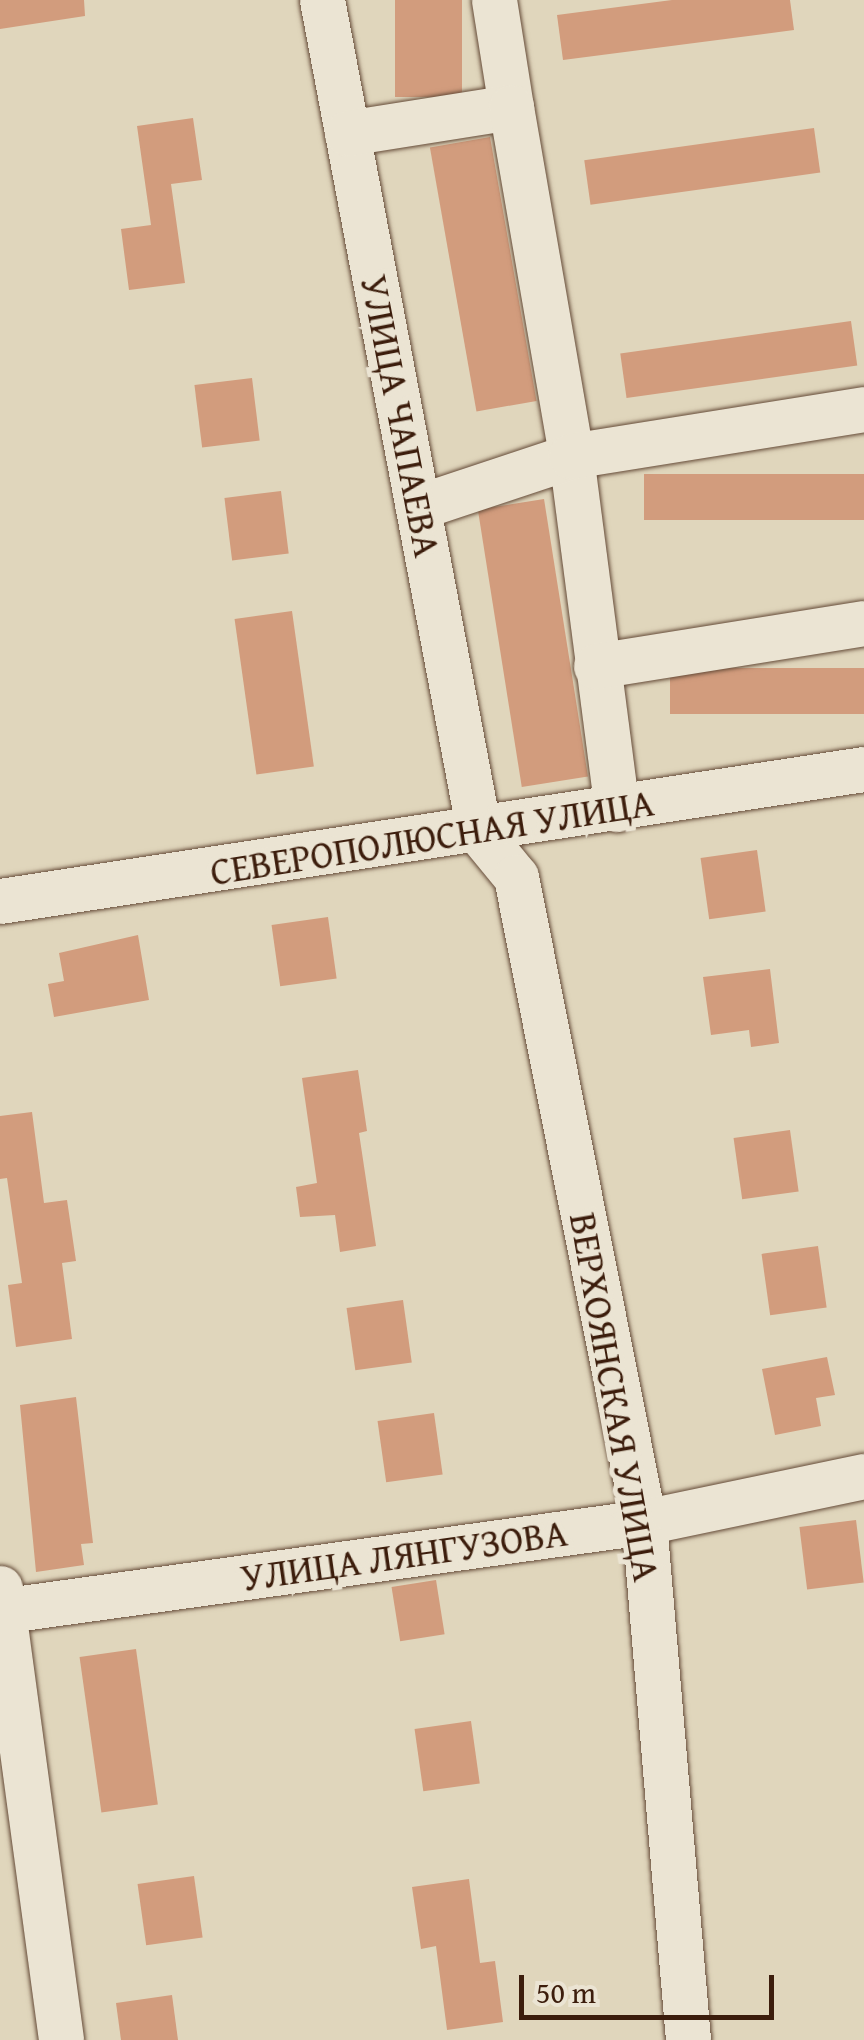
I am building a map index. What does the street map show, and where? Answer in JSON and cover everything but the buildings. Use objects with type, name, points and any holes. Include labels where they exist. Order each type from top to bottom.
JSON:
[{"type":"street","name":"УЛИЦА ЧАПАЕВА","points":[[322,0],[479,832]]},
{"type":"street","points":[[494,0],[572,456],[617,809]]},
{"type":"street","points":[[347,133],[511,107]]},
{"type":"street","points":[[418,507],[572,456],[864,408]]},
{"type":"street","points":[[596,666],[864,624]]},
{"type":"street","name":"СЕВЕРОПОЛЮСНАЯ УЛИЦА","points":[[0,901],[479,832],[864,768]]},
{"type":"street","name":"ВЕРХОЯНСКАЯ УЛИЦА","points":[[479,832],[516,877],[644,1522],[688,2040]]},
{"type":"street","name":"УЛИЦА ЛЯНГУЗОВА","points":[[2,1603],[644,1522],[864,1476]]},
{"type":"street","points":[[2,1603],[61,2040]]}]
